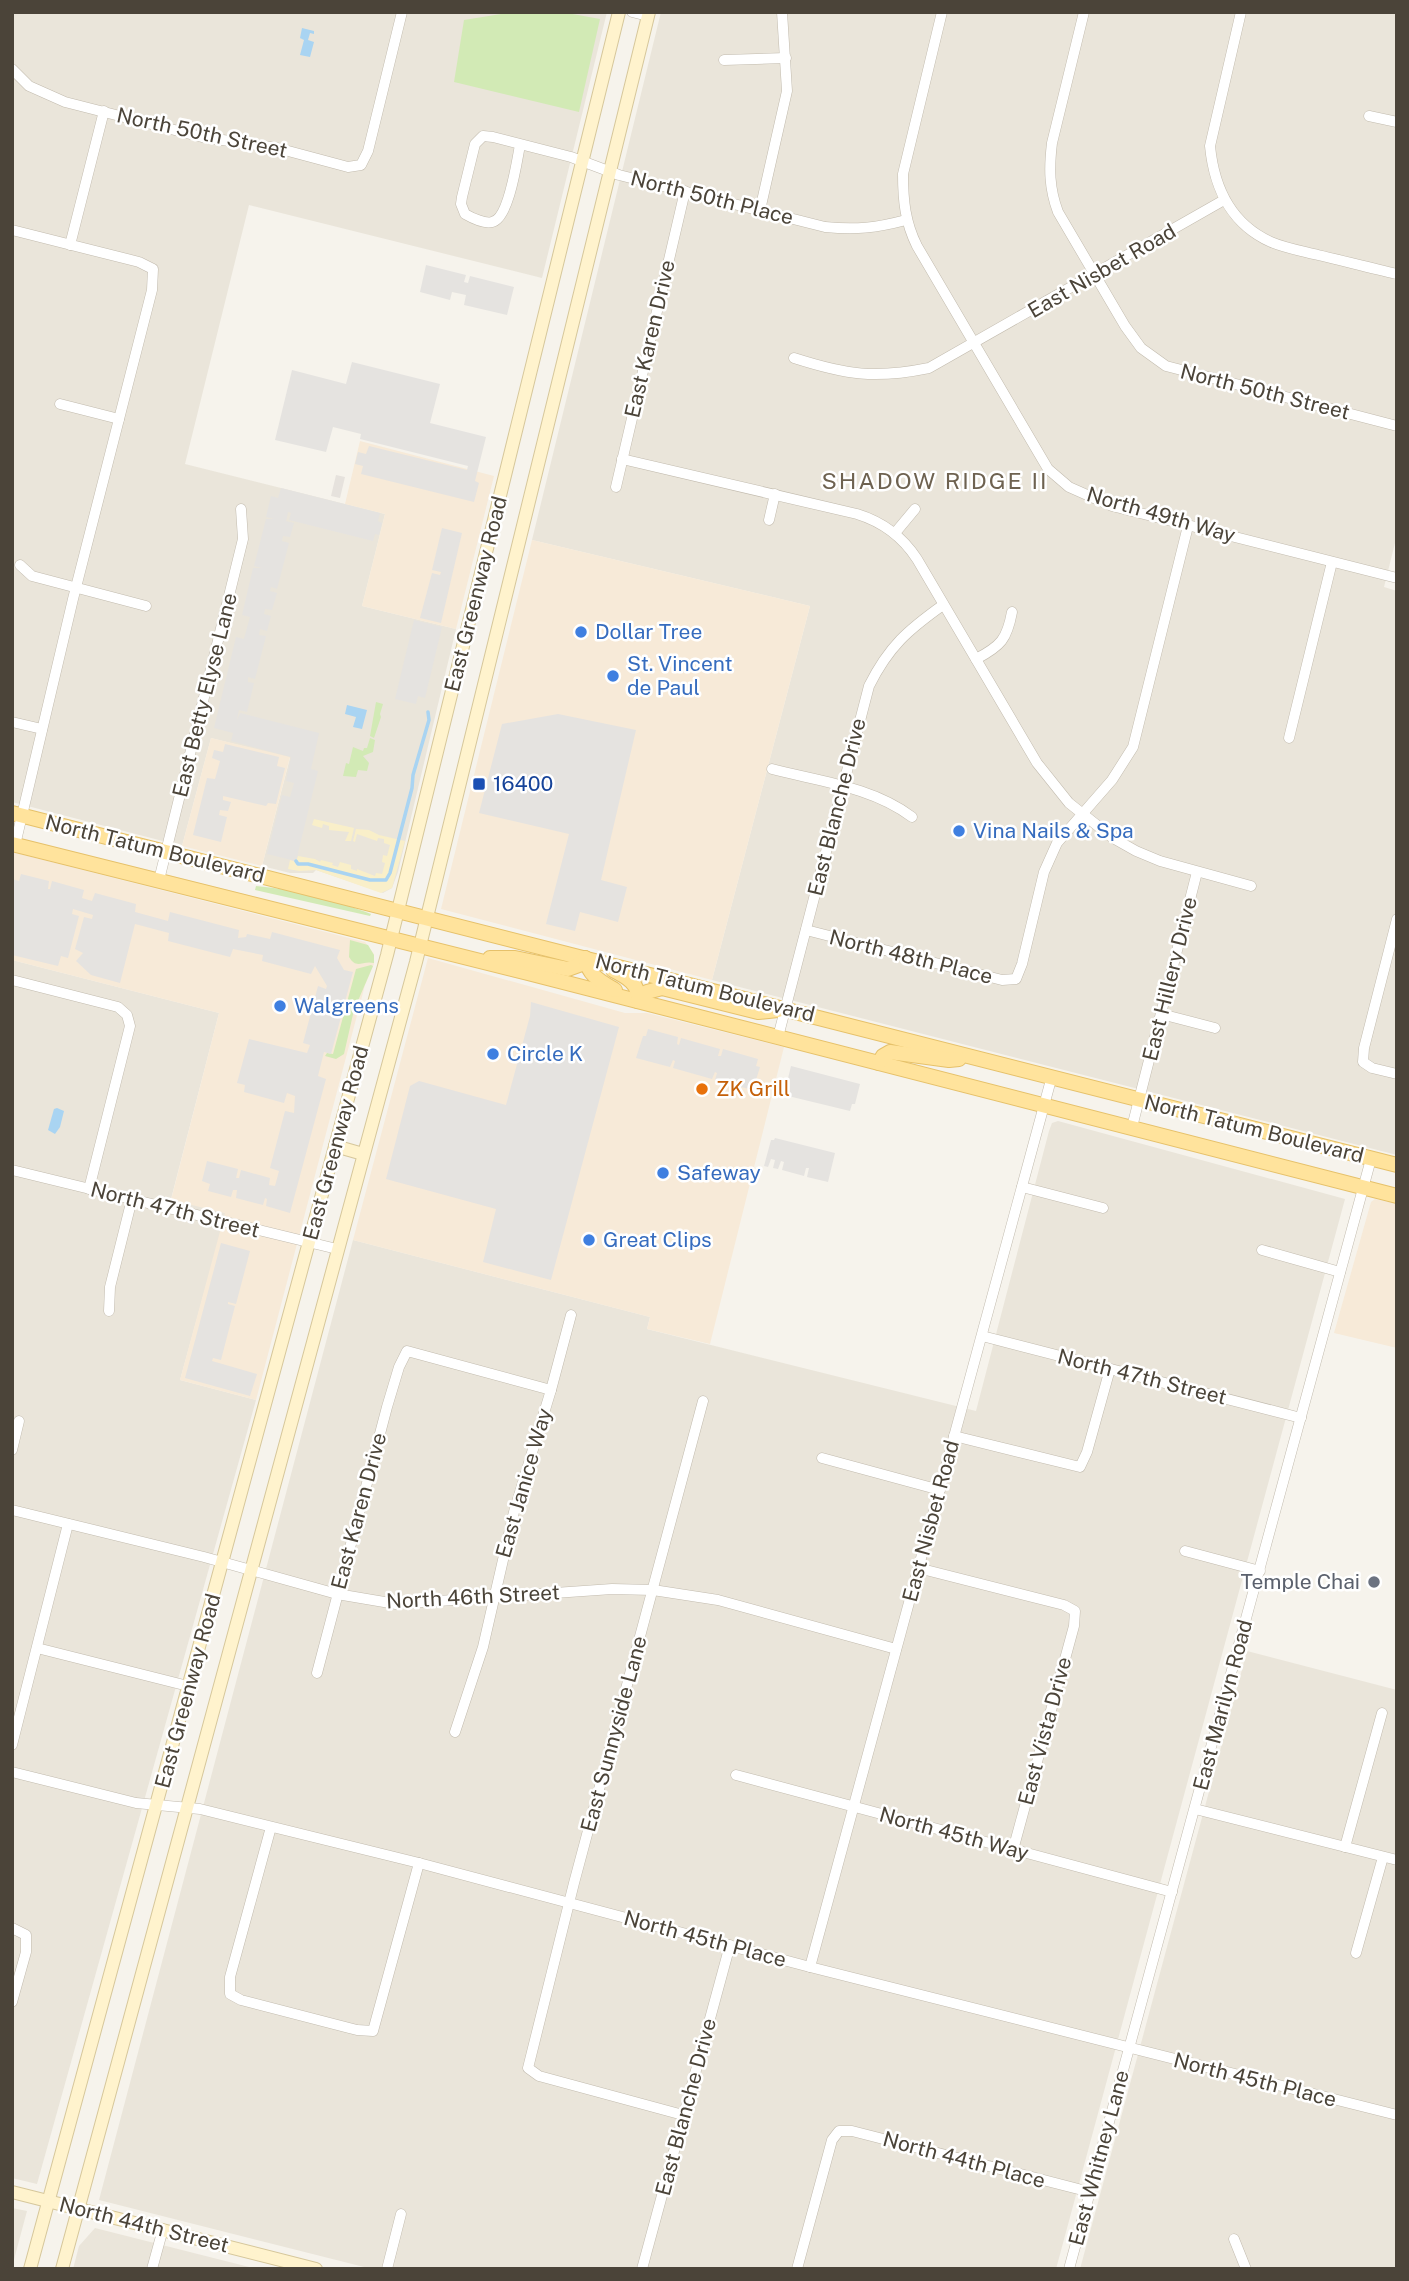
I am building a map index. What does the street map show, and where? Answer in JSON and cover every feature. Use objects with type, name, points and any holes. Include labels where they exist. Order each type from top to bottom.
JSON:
[{"type":"main road","name":"East Greenway Road","points":[[30,2269],[391,938],[619,12]]},
{"type":"main road","name":"East Greenway Road","points":[[62,2269],[420,946],[648,14]]},
{"type":"main road","name":"North Tatum Boulevard","points":[[17,814],[1397,1165]]},
{"type":"main road","name":"North Tatum Boulevard","points":[[13,844],[1397,1196]]},
{"type":"main road","points":[[472,959],[514,958],[568,970],[579,965],[585,958],[623,975],[633,983],[638,989],[638,1001]]},
{"type":"main road","points":[[638,1001],[647,992],[662,988],[758,1012],[786,1009]]},
{"type":"main road","points":[[879,1063],[883,1056],[890,1052],[949,1060],[977,1058]]},
{"type":"main road","points":[[335,1146],[363,1154]]},
{"type":"main road","name":"North 44th Street","points":[[12,2192],[294,2266],[316,2269]]},
{"type":"street","name":"North 50th Street","points":[[12,69],[29,86],[51,97],[202,137],[277,148],[348,167],[361,165],[368,151],[402,12]]},
{"type":"street","points":[[632,12],[648,14]]},
{"type":"street","points":[[760,210],[785,101],[786,58],[782,12]]},
{"type":"street","points":[[906,220],[903,174],[943,12]]},
{"type":"street","points":[[1084,12],[1052,143],[1049,181],[1058,212],[1095,275]]},
{"type":"street","points":[[1241,12],[1210,146],[1212,167],[1224,200],[1245,225],[1272,243],[1397,274]]},
{"type":"street","points":[[724,61],[786,58]]},
{"type":"street","points":[[70,245],[104,111]]},
{"type":"street","points":[[1369,116],[1397,122]]},
{"type":"street","name":"North 50th Place","points":[[520,145],[503,214],[490,223],[465,214],[461,204],[462,197],[475,144],[483,136],[571,157],[609,172],[825,226],[854,230],[906,220]]},
{"type":"street","name":"East Karen Drive","points":[[616,487],[685,191]]},
{"type":"street","name":"East Nisbet Road","points":[[794,358],[871,376],[929,368],[1224,200]]},
{"type":"street","name":"North 49th Way","points":[[906,220],[917,246],[1048,469],[1069,487],[1112,506],[1332,562],[1396,575]]},
{"type":"street","points":[[12,230],[139,261],[153,269],[152,290],[42,730],[17,814],[13,844]]},
{"type":"street","name":"North 50th Street","points":[[1095,275],[1116,313],[1141,348],[1166,366],[1397,426]]},
{"type":"street","points":[[60,404],[119,419]]},
{"type":"street","points":[[622,459],[857,514],[885,526],[909,546],[918,559],[1037,763],[1069,803],[1113,838],[1136,851],[1160,861],[1251,886]]},
{"type":"street","points":[[769,520],[775,494]]},
{"type":"street","name":"East Betty Elyse Lane","points":[[159,880],[243,539],[240,509]]},
{"type":"street","points":[[895,533],[915,509]]},
{"type":"street","points":[[1082,814],[1112,780],[1133,747],[1188,526]]},
{"type":"street","points":[[1289,738],[1332,562]]},
{"type":"street","points":[[20,565],[32,576],[146,606]]},
{"type":"street","name":"East Blanche Drive","points":[[778,1037],[869,686],[878,668],[908,630],[943,605]]},
{"type":"street","points":[[976,659],[1003,641],[1013,612]]},
{"type":"street","points":[[12,722],[42,730]]},
{"type":"street","points":[[772,769],[842,787],[898,806],[912,817]]},
{"type":"street","name":"North 48th Place","points":[[806,930],[1002,980],[1016,979],[1044,872],[1057,843],[1082,814]]},
{"type":"street","name":"East Hillery Drive","points":[[1132,1127],[1197,872]]},
{"type":"street","points":[[1397,919],[1364,1048],[1363,1062],[1372,1068],[1397,1074]]},
{"type":"street","points":[[12,980],[118,1007],[127,1015],[130,1026],[89,1189]]},
{"type":"street","points":[[1161,1014],[1215,1028]]},
{"type":"street","name":"East Nisbet Road","points":[[810,1967],[1052,1076]]},
{"type":"street","name":"East Marilyn Road","points":[[1129,2048],[1371,1159]]},
{"type":"street","name":"North 47th Street","points":[[12,1170],[337,1249]]},
{"type":"street","points":[[1022,1187],[1103,1208]]},
{"type":"street","points":[[109,1311],[110,1287],[132,1199]]},
{"type":"street","points":[[1262,1250],[1340,1272]]},
{"type":"street","name":"East Janice Way","points":[[455,1732],[483,1647],[513,1513],[571,1315]]},
{"type":"street","name":"North 47th Street","points":[[982,1336],[1301,1418]]},
{"type":"street","name":"East Karen Drive","points":[[317,1673],[391,1394],[399,1367],[407,1352],[551,1390]]},
{"type":"street","points":[[954,1436],[1080,1468],[1110,1369]]},
{"type":"street","name":"East Sunnyside Lane","points":[[683,2115],[539,2076],[528,2068],[569,1901],[703,1401]]},
{"type":"street","points":[[12,1450],[19,1421]]},
{"type":"street","points":[[822,1458],[940,1490]]},
{"type":"street","name":"North 46th Street","points":[[12,1510],[223,1562],[337,1594],[396,1604],[494,1599],[612,1588],[653,1590],[718,1600],[896,1649]]},
{"type":"street","points":[[12,1745],[68,1524]]},
{"type":"street","points":[[1185,1550],[1259,1571]]},
{"type":"street","name":"East Vista Drive","points":[[918,1568],[1064,1605],[1075,1611],[1074,1626],[1013,1850]]},
{"type":"street","points":[[37,1648],[188,1686]]},
{"type":"street","points":[[1345,1847],[1382,1713]]},
{"type":"street","name":"North 45th Place","points":[[12,1772],[136,1803],[200,1809],[419,1863],[810,1967],[1397,2115]]},
{"type":"street","name":"North 45th Way","points":[[736,1775],[1172,1892]]},
{"type":"street","points":[[1195,1808],[1397,1860]]},
{"type":"street","points":[[271,1827],[230,1977],[230,1994],[241,2000],[357,2030],[373,2031],[419,1863]]},
{"type":"street","points":[[1356,1953],[1383,1857]]},
{"type":"street","points":[[12,1928],[26,1935],[26,1952],[12,2002]]},
{"type":"street","name":"East Blanche Drive","points":[[642,2269],[730,1945]]},
{"type":"street","name":"East Whitney Lane","points":[[1069,2269],[1129,2048]]},
{"type":"street","name":"North 44th Place","points":[[797,2269],[832,2140],[839,2131],[852,2131],[1090,2192]]},
{"type":"street","points":[[387,2269],[401,2214]]},
{"type":"street","points":[[152,2269],[163,2230]]},
{"type":"street","points":[[1234,2239],[1246,2269]]},
{"type":"shaded area","points":[[12,12],[607,12],[542,278],[249,205],[185,464],[385,514],[362,606],[456,629],[398,872],[392,888],[383,893],[316,870],[313,873],[290,873],[262,866],[290,758],[211,738],[182,846],[12,802]]},
{"type":"shaded area","points":[[661,12],[1397,12],[1397,535],[1384,587],[1397,591],[1397,1155],[712,980],[810,606],[532,540]]},
{"type":"shaded area","points":[[426,265],[466,275],[464,282],[468,283],[470,276],[514,287],[507,315],[464,305],[466,295],[452,292],[450,300],[420,292]]},
{"type":"shaded area","points":[[352,362],[440,384],[430,423],[486,437],[475,481],[479,483],[474,502],[361,474],[363,466],[355,464],[358,452],[366,454],[369,446],[467,470],[468,466],[360,439],[361,434],[333,427],[326,452],[275,440],[292,370],[346,384]]},
{"type":"shaded area","points":[[360,441],[494,476],[456,629],[362,606],[385,514],[345,504]]},
{"type":"shaded area","points":[[336,475],[345,477],[340,498],[331,496]]},
{"type":"shaded area","points":[[281,488],[380,513],[378,521],[382,523],[379,535],[375,534],[373,541],[289,520],[291,513],[288,512],[286,521],[294,523],[290,537],[283,536],[282,541],[289,543],[277,589],[271,587],[270,591],[277,593],[272,610],[265,609],[264,614],[271,616],[267,631],[260,629],[259,635],[266,636],[255,679],[248,677],[248,682],[254,683],[247,712],[239,710],[237,720],[240,713],[319,733],[311,769],[318,771],[296,861],[267,854],[282,795],[290,797],[294,783],[286,781],[291,757],[231,741],[233,733],[214,728],[236,637],[244,639],[250,617],[242,615],[253,568],[262,568],[254,566],[266,519],[274,519],[266,517],[271,496],[278,498]]},
{"type":"shaded area","points":[[442,528],[462,533],[441,623],[420,618],[432,573],[440,575],[441,572],[432,570]]},
{"type":"shaded area","points":[[532,540],[810,606],[712,980],[441,909]]},
{"type":"shaded area","points":[[414,620],[442,627],[425,698],[418,696],[416,704],[395,699]]},
{"type":"shaded area","points":[[558,714],[636,730],[601,880],[627,887],[618,922],[580,912],[575,931],[546,924],[569,834],[479,813],[502,724]]},
{"type":"shaded area","points":[[211,738],[290,757],[262,866],[182,846]]},
{"type":"shaded area","points":[[225,744],[279,757],[277,766],[285,768],[276,804],[268,803],[266,806],[223,796],[223,800],[231,802],[228,811],[220,810],[219,815],[227,817],[221,842],[193,835],[207,778],[215,779],[220,761],[212,758],[214,750],[223,752]]},
{"type":"shaded area","points":[[12,852],[365,942],[374,954],[374,964],[365,985],[256,1400],[180,1380],[225,1213],[171,1200],[219,1013],[12,960]]},
{"type":"shaded area","points":[[21,874],[49,881],[48,889],[52,881],[84,890],[82,898],[92,901],[95,893],[136,904],[135,912],[168,921],[170,912],[239,930],[238,938],[246,937],[247,934],[270,939],[272,932],[340,950],[337,958],[344,970],[353,972],[342,1013],[334,1011],[333,1015],[341,1017],[331,1054],[324,1052],[318,1076],[326,1079],[290,1213],[266,1206],[265,1198],[263,1205],[236,1198],[237,1190],[233,1190],[231,1197],[208,1191],[210,1184],[202,1181],[207,1161],[238,1169],[236,1178],[239,1178],[241,1170],[270,1178],[269,1185],[275,1186],[279,1171],[270,1168],[285,1111],[294,1113],[295,1096],[287,1093],[284,1103],[244,1092],[245,1085],[237,1083],[249,1039],[307,1053],[310,1045],[303,1043],[318,986],[326,989],[327,986],[315,966],[311,974],[262,961],[263,955],[233,949],[230,957],[168,941],[169,933],[135,924],[120,983],[91,975],[76,961],[83,953],[75,949],[84,917],[92,919],[93,915],[73,909],[72,914],[79,916],[68,958],[61,956],[58,966],[12,955],[12,879],[19,881]]},
{"type":"shaded area","points":[[428,958],[625,1013],[647,1013],[784,1047],[710,1344],[647,1329],[650,1317],[353,1240]]},
{"type":"shaded area","points":[[12,960],[219,1013],[171,1199],[226,1213],[180,1380],[256,1400],[37,2184],[12,2178]]},
{"type":"shaded area","points":[[531,1002],[619,1027],[551,1280],[483,1262],[496,1209],[386,1179],[410,1086],[419,1081],[506,1105],[530,1016]]},
{"type":"shaded area","points":[[648,1029],[678,1037],[679,1045],[681,1038],[720,1049],[718,1056],[721,1056],[723,1049],[758,1059],[756,1066],[760,1067],[755,1083],[751,1082],[749,1089],[715,1080],[715,1072],[712,1079],[673,1068],[673,1060],[670,1067],[636,1058]]},
{"type":"shaded area","points":[[791,1066],[860,1084],[855,1104],[852,1104],[850,1111],[784,1095]]},
{"type":"shaded area","points":[[1058,1121],[1345,1199],[1056,2269],[372,2269],[99,2200],[353,1240],[650,1317],[647,1329],[976,1411],[1049,1131],[1052,1123]]},
{"type":"shaded area","points":[[775,1138],[835,1153],[828,1182],[807,1177],[809,1168],[806,1168],[804,1176],[782,1170],[784,1162],[781,1161],[778,1169],[773,1168],[775,1160],[771,1159],[768,1167],[764,1166],[771,1140]]},
{"type":"shaded area","points":[[1375,1199],[1397,1204],[1397,1348],[1334,1333],[1371,1202]]},
{"type":"shaded area","points":[[221,1243],[250,1251],[236,1304],[228,1302],[235,1306],[221,1360],[213,1358],[212,1361],[257,1374],[250,1396],[185,1378]]},
{"type":"shaded area","points":[[1247,1651],[1397,1690],[1397,2269],[1080,2269]]},
{"type":"shaded area","points":[[12,2208],[27,2211],[12,2267]]},
{"type":"shaded area","points":[[95,2228],[257,2269],[73,2269],[79,2246]]},
{"type":"green space","points":[[567,13],[600,19],[579,112],[454,82],[464,20],[501,14]]},
{"type":"green space","points":[[376,702],[383,704],[374,738],[370,736]]},
{"type":"green space","points":[[370,738],[375,740],[373,752],[363,756],[369,763],[367,771],[358,770],[356,777],[343,776],[353,747],[363,751]]},
{"type":"green space","points":[[256,886],[314,896],[371,914],[370,916],[255,890]]},
{"type":"green space","points":[[350,940],[368,945],[374,955],[374,963],[357,964],[352,961],[349,957]]},
{"type":"green space","points":[[373,966],[354,1010],[344,1054],[336,1059],[325,1056],[327,1053],[333,1054],[356,969]]},
{"type":"sand","points":[[314,819],[354,828],[351,841],[345,841],[349,832],[329,830],[329,826],[323,824],[322,828],[312,825]]},
{"type":"sand","points":[[356,829],[369,830],[405,841],[392,888],[381,893],[316,870],[288,869],[290,860],[296,862],[298,856],[333,863],[332,865],[338,867],[340,862],[351,865],[351,869],[375,876],[376,873],[382,874],[385,863],[382,862],[383,855],[387,856],[390,845],[384,843],[384,839],[378,838],[377,841],[357,834],[355,842]]},
{"type":"water","points":[[302,28],[314,31],[314,34],[310,33],[308,40],[314,42],[310,57],[300,55],[304,40],[300,38]]},
{"type":"water","points":[[347,705],[367,710],[362,729],[353,727],[356,717],[345,714]]},
{"type":"water","points":[[54,1109],[64,1111],[60,1127],[55,1134],[48,1130]]},
{"type":"waterway","points":[[296,861],[298,864],[308,864],[370,880],[386,880],[412,788],[413,775],[429,720],[428,712]]},
{"type":"place","name":"Dollar Tree","points":[[581,632]]},
{"type":"place","name":"St. Vincent de Paul","points":[[613,676]]},
{"type":"place","name":"16400","points":[[479,784]]},
{"type":"place","name":"Vina Nails & Spa","points":[[959,831]]},
{"type":"place","name":"Walgreens","points":[[280,1006]]},
{"type":"place","name":"Circle K","points":[[493,1054]]},
{"type":"place","name":"ZK Grill","points":[[702,1089]]},
{"type":"place","name":"Safeway","points":[[663,1173]]},
{"type":"place","name":"Great Clips","points":[[589,1240]]},
{"type":"place","name":"Temple Chai","points":[[1374,1582]]},
{"type":"district","name":"SHADOW RIDGE II","points":[[935,481]]}]
